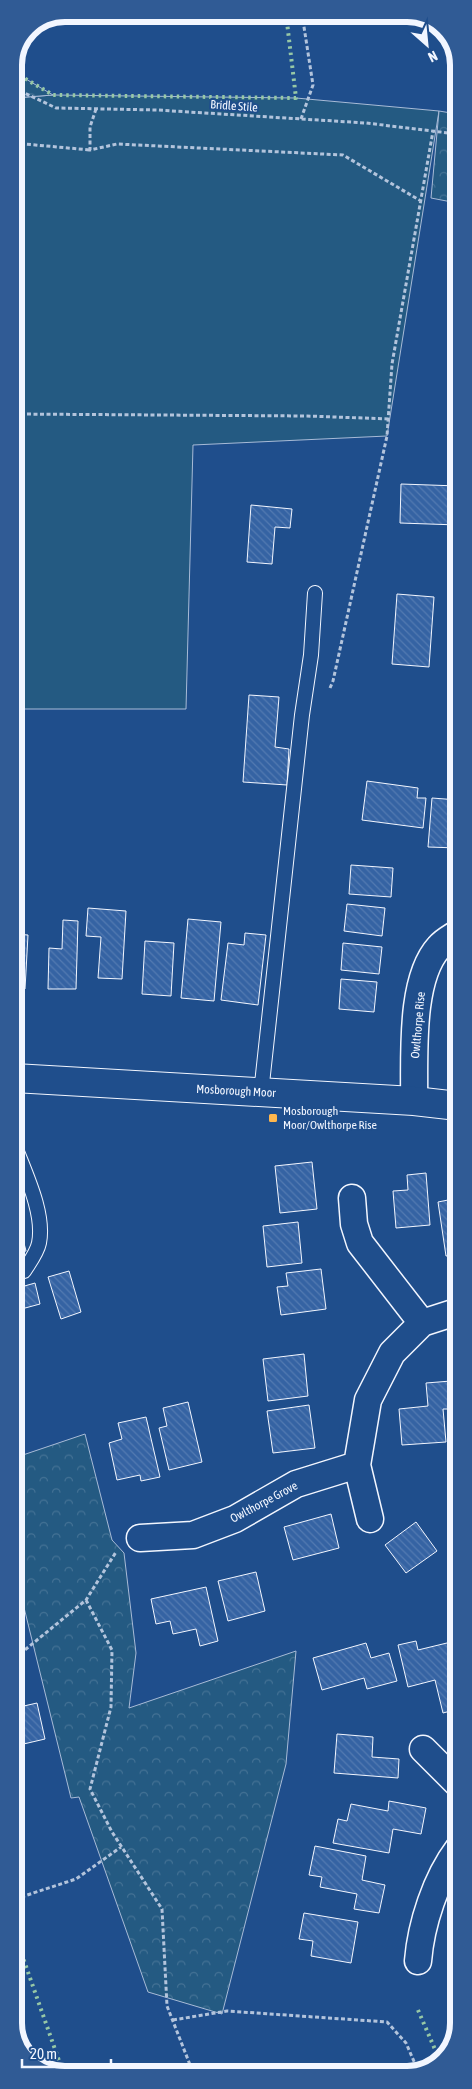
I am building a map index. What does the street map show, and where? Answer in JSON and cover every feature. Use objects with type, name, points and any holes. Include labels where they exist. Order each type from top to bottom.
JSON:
[{"type":"main road","name":"Mosborough Moor","points":[[22,1078],[414,1101],[450,1105]]},
{"type":"street","name":"Owlthorpe Rise","points":[[414,1101],[416,1021],[422,976],[439,947],[450,939]]},
{"type":"street","points":[[352,1198],[354,1224],[360,1244],[422,1324]]},
{"type":"street","points":[[370,1519],[357,1466],[368,1400],[392,1352],[422,1324],[450,1314]]},
{"type":"street","name":"Owlthorpe Grove","points":[[140,1538],[193,1534],[235,1519],[296,1484],[357,1466]]},
{"type":"street","points":[[422,1749],[450,1776]]},
{"type":"street","points":[[418,1961],[420,1937],[430,1901],[450,1864]]},
{"type":"lane","points":[[262,1093],[302,715],[311,655],[315,593]]},
{"type":"lane","points":[[22,1166],[33,1196],[40,1224],[39,1245],[24,1271]]},
{"type":"path","points":[[300,119],[313,86],[303,23]]},
{"type":"path","name":"Bridle Stile","points":[[22,92],[56,108],[157,110],[366,123],[450,133]]},
{"type":"path","points":[[90,150],[90,126],[96,109]]},
{"type":"path","points":[[329,689],[333,681],[390,419],[392,364],[433,131]]},
{"type":"path","points":[[22,145],[90,150],[117,144],[343,155],[420,201]]},
{"type":"path","points":[[22,414],[307,416],[390,419]]},
{"type":"path","points":[[22,1652],[86,1600],[116,1551],[140,1538]]},
{"type":"path","points":[[86,1600],[112,1650],[110,1707],[90,1789],[121,1847],[162,1909],[167,2006],[191,2066]]},
{"type":"path","points":[[22,1897],[76,1879],[121,1847]]},
{"type":"path","points":[[173,2020],[227,2010],[387,2022],[406,2043],[416,2066]]},
{"type":"green space","points":[[22,77],[53,95],[22,97]]},
{"type":"green space","points":[[53,95],[296,98],[439,111],[387,436],[193,445],[186,709],[22,709],[22,97]]},
{"type":"green space","points":[[439,111],[450,113],[450,202],[431,198]]},
{"type":"green space","points":[[85,1434],[112,1540],[124,1553],[136,1653],[129,1708],[296,1651],[286,1764],[222,2014],[148,1992],[79,1797],[71,1798],[22,1599],[22,1455]]},
{"type":"building","points":[[401,484],[450,486],[450,525],[400,523]]},
{"type":"building","points":[[251,505],[292,509],[290,528],[275,527],[272,564],[247,562]]},
{"type":"building","points":[[397,594],[434,597],[429,667],[392,664]]},
{"type":"building","points":[[249,695],[279,697],[275,747],[289,749],[287,785],[243,782]]},
{"type":"building","points":[[367,781],[418,788],[417,798],[426,798],[423,828],[362,820]]},
{"type":"building","points":[[432,798],[450,799],[450,848],[428,847]]},
{"type":"building","points":[[351,865],[393,868],[391,897],[349,894]]},
{"type":"building","points":[[347,904],[385,908],[382,936],[344,931]]},
{"type":"building","points":[[88,908],[126,911],[122,979],[98,978],[101,937],[86,936]]},
{"type":"building","points":[[188,919],[221,922],[214,1001],[181,998]]},
{"type":"building","points":[[63,920],[78,921],[76,989],[48,989],[49,948],[62,949]]},
{"type":"building","points":[[245,933],[266,935],[258,1005],[221,1000],[228,943],[244,945]]},
{"type":"building","points":[[22,935],[28,935],[25,989],[22,989]]},
{"type":"building","points":[[145,941],[174,943],[171,996],[142,994]]},
{"type":"building","points":[[343,943],[382,947],[379,974],[341,970]]},
{"type":"building","points":[[341,979],[377,982],[374,1012],[339,1009]]},
{"type":"building","points":[[312,1162],[317,1209],[280,1213],[275,1166]]},
{"type":"building","points":[[426,1173],[430,1225],[396,1228],[393,1191],[408,1190],[407,1175]]},
{"type":"building","points":[[450,1200],[450,1256],[446,1256],[438,1202]]},
{"type":"building","points":[[298,1222],[302,1263],[267,1267],[263,1226]]},
{"type":"building","points":[[22,1235],[26,1251],[22,1252]]},
{"type":"building","points":[[321,1269],[326,1309],[281,1315],[277,1287],[288,1286],[286,1273]]},
{"type":"building","points":[[69,1271],[81,1312],[61,1319],[48,1277]]},
{"type":"building","points":[[35,1283],[40,1304],[22,1309],[22,1287]]},
{"type":"building","points":[[304,1354],[308,1396],[268,1401],[263,1359]]},
{"type":"building","points":[[450,1381],[450,1409],[443,1409],[446,1442],[402,1445],[399,1409],[428,1406],[426,1383]]},
{"type":"building","points":[[188,1402],[202,1462],[169,1470],[159,1428],[167,1426],[163,1408]]},
{"type":"building","points":[[309,1405],[315,1448],[273,1453],[267,1411]]},
{"type":"building","points":[[146,1417],[160,1477],[141,1481],[140,1475],[117,1480],[109,1443],[122,1439],[118,1423]]},
{"type":"building","points":[[331,1514],[339,1548],[293,1560],[284,1527]]},
{"type":"building","points":[[416,1522],[437,1551],[406,1573],[385,1545]]},
{"type":"building","points":[[256,1572],[265,1611],[228,1621],[218,1581]]},
{"type":"building","points":[[206,1587],[218,1641],[200,1646],[196,1629],[173,1634],[170,1621],[156,1624],[151,1599]]},
{"type":"building","points":[[416,1641],[418,1650],[450,1642],[450,1711],[443,1713],[435,1680],[408,1687],[398,1645]]},
{"type":"building","points":[[366,1643],[371,1658],[389,1653],[397,1681],[367,1689],[364,1678],[322,1690],[313,1658]]},
{"type":"building","points":[[37,1703],[45,1739],[22,1744],[22,1706]]},
{"type":"building","points":[[337,1734],[373,1737],[372,1757],[399,1759],[398,1778],[334,1773]]},
{"type":"building","points":[[389,1801],[426,1808],[421,1834],[393,1829],[389,1853],[333,1843],[338,1819],[347,1821],[351,1804],[388,1811]]},
{"type":"building","points":[[315,1846],[366,1856],[362,1880],[385,1885],[379,1913],[354,1909],[357,1894],[320,1887],[322,1877],[309,1875]]},
{"type":"building","points":[[304,1913],[358,1922],[351,1963],[311,1956],[313,1941],[299,1939]]},
{"type":"hedge","points":[[22,77],[53,95],[296,98],[287,23]]},
{"type":"hedge","points":[[22,1955],[61,2066]]},
{"type":"hedge","points":[[418,2010],[437,2054]]},
{"type":"place","name":"Mosborough Moor/Owlthorpe Rise","points":[[273,1118]]}]
